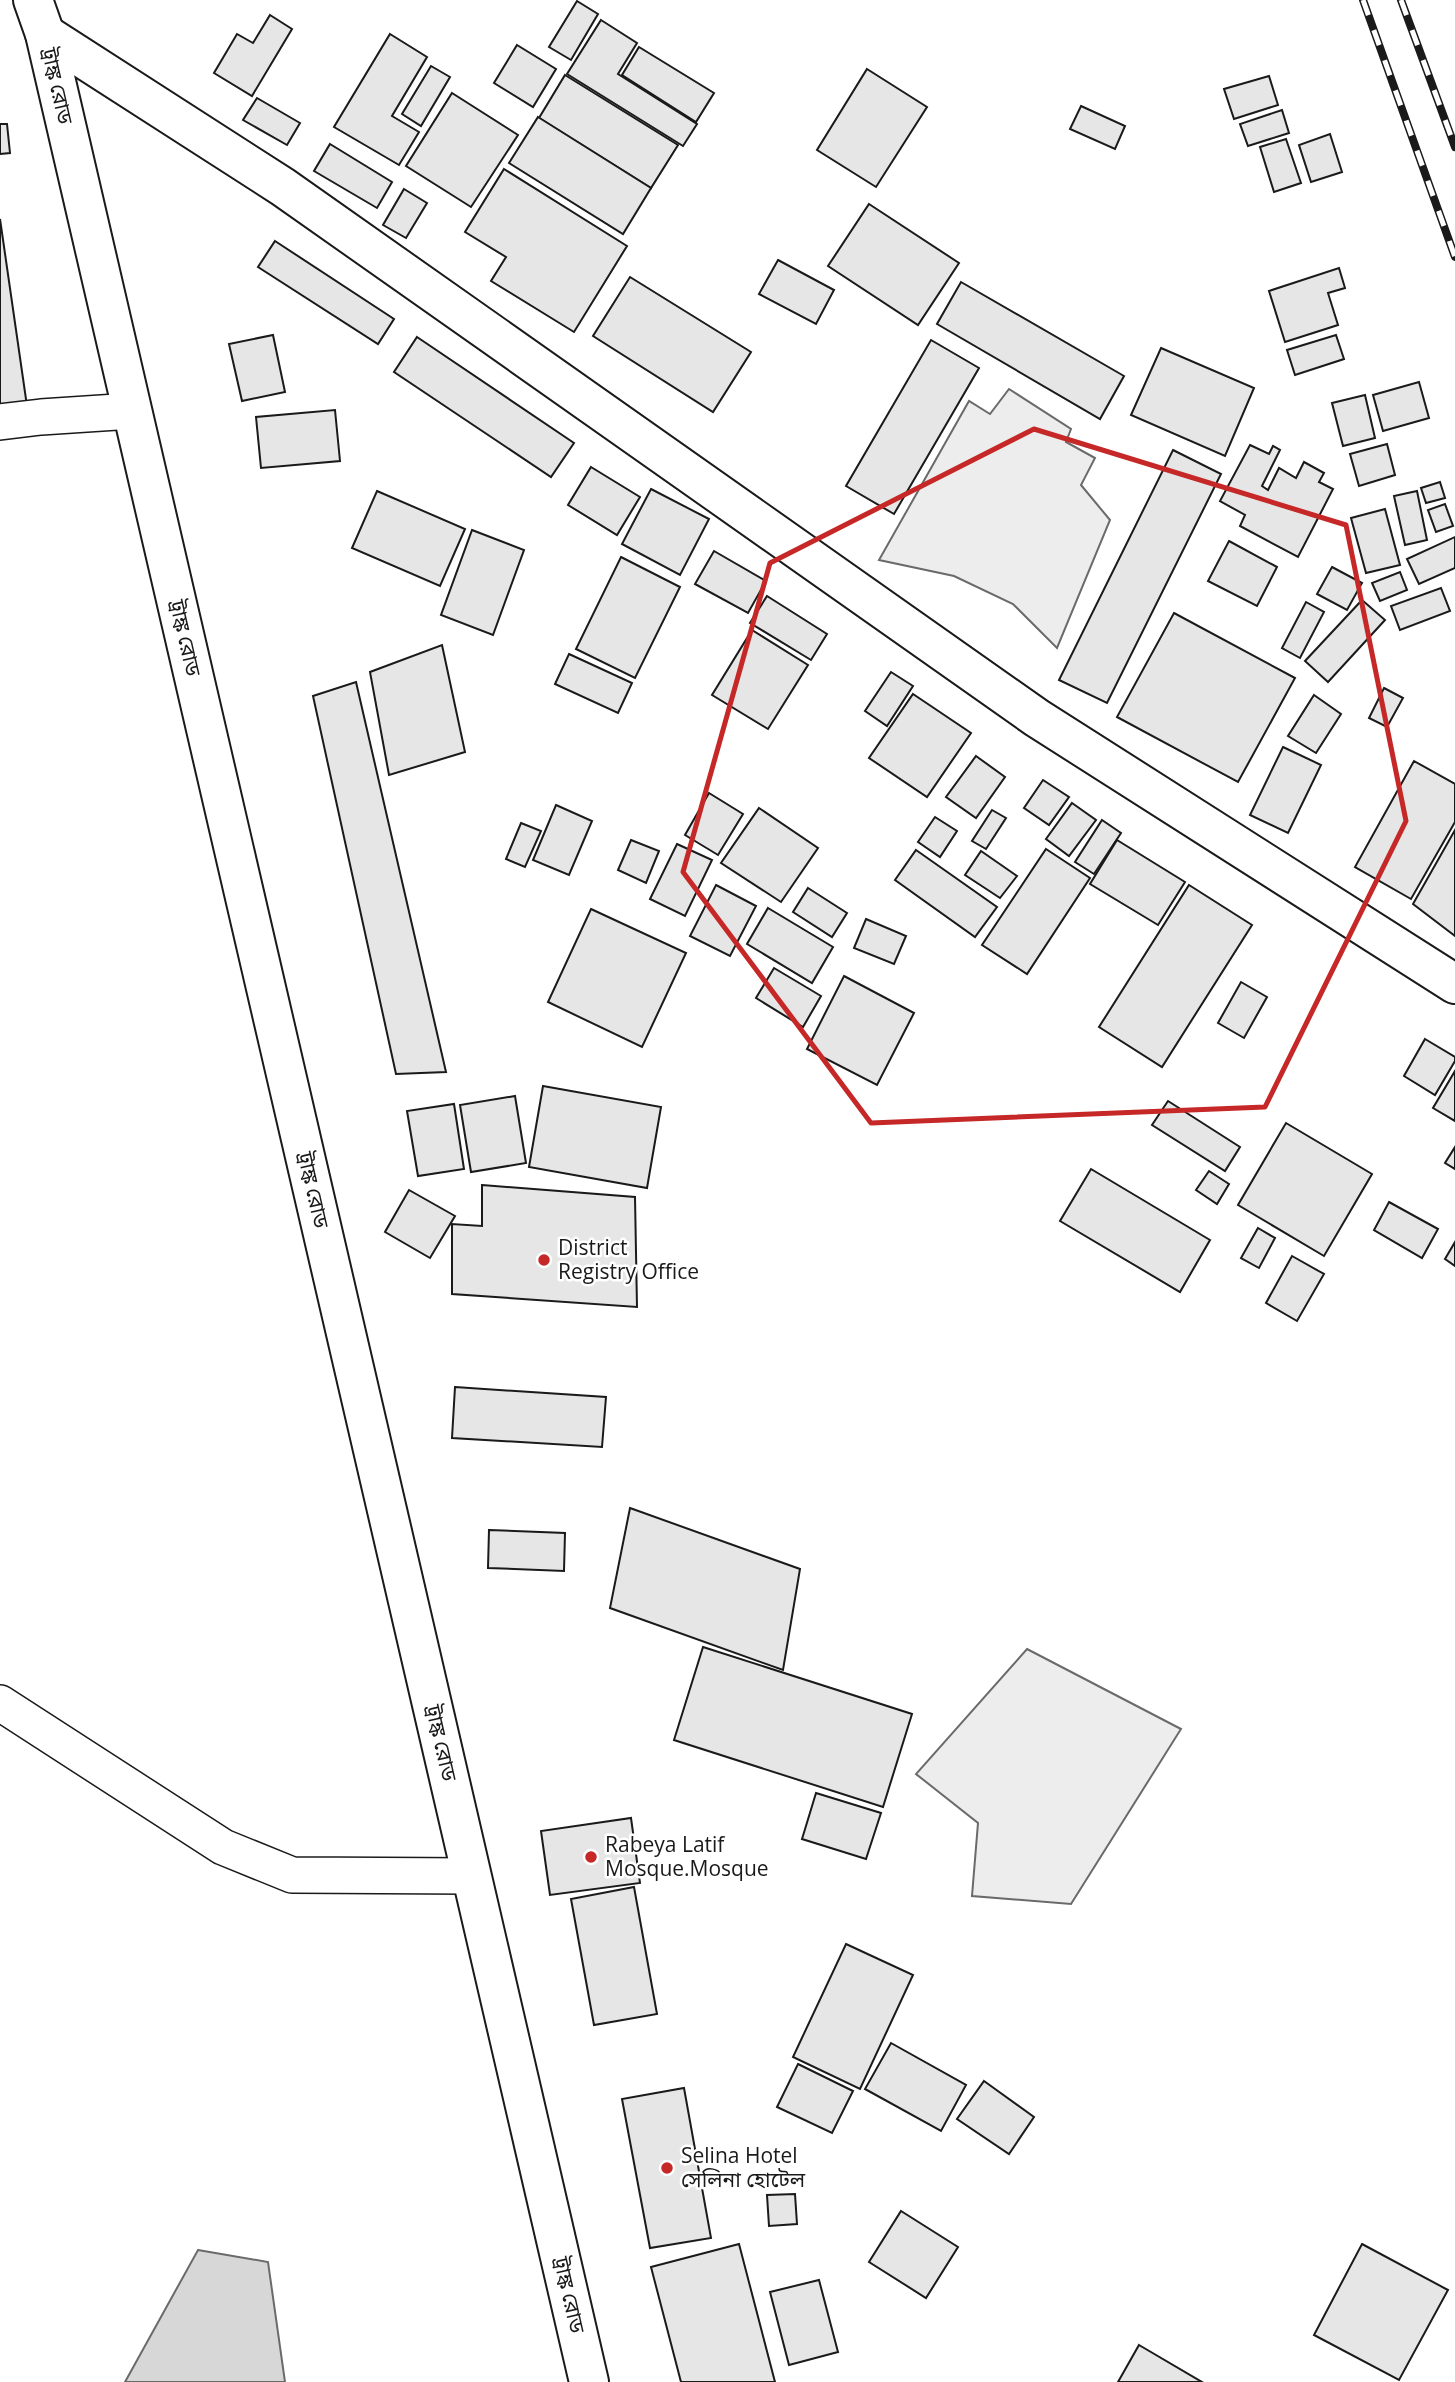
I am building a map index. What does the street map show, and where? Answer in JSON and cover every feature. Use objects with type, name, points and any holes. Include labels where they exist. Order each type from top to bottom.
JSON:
[{"type":"main road","name":"ট্রাঙ্ক রোড","points":[[39,17],[589,2382]]},
{"type":"main road","points":[[39,17],[1037,718],[1455,984]]},
{"type":"street","points":[[0,422],[41,416],[132,411]]},
{"type":"street","points":[[0,1703],[223,1847],[292,1875],[471,1876]]},
{"type":"highlighted area","points":[[1034,429],[1346,525],[1406,821],[1265,1107],[871,1123],[683,872],[770,563]]},
{"type":"shaded area","points":[[1009,389],[1071,429],[1066,442],[1095,458],[1081,485],[1110,520],[1057,648],[1013,604],[954,576],[879,560],[969,401],[990,414]]},
{"type":"shaded area","points":[[1027,1649],[1181,1729],[1071,1904],[972,1896],[978,1823],[916,1774]]},
{"type":"shaded area","points":[[198,2250],[268,2262],[285,2382],[125,2382]]},
{"type":"building","points":[[577,1],[598,14],[571,60],[549,47]]},
{"type":"building","points":[[270,15],[292,29],[252,96],[214,73],[237,34],[253,43]]},
{"type":"building","points":[[601,20],[637,43],[618,74],[697,124],[683,146],[567,74]]},
{"type":"building","points":[[390,34],[427,57],[392,116],[419,132],[399,165],[334,127]]},
{"type":"building","points":[[517,45],[556,69],[533,107],[494,83]]},
{"type":"building","points":[[639,47],[714,93],[696,122],[622,75]]},
{"type":"building","points":[[431,66],[450,77],[421,126],[402,114]]},
{"type":"building","points":[[867,69],[927,107],[876,187],[817,150]]},
{"type":"building","points":[[565,75],[678,145],[651,188],[539,118]]},
{"type":"building","points":[[1269,76],[1278,105],[1234,119],[1224,89]]},
{"type":"building","points":[[452,93],[518,135],[471,207],[406,166]]},
{"type":"building","points":[[257,98],[300,123],[287,145],[243,120]]},
{"type":"building","points":[[1081,106],[1125,126],[1115,149],[1070,129]]},
{"type":"building","points":[[1282,110],[1289,133],[1248,146],[1240,124]]},
{"type":"building","points":[[538,117],[651,188],[623,234],[509,163]]},
{"type":"building","points":[[0,124],[7,124],[10,153],[0,154]]},
{"type":"building","points":[[1330,134],[1342,172],[1311,182],[1299,145]]},
{"type":"building","points":[[1286,139],[1301,183],[1274,192],[1260,147]]},
{"type":"building","points":[[330,144],[392,182],[377,208],[314,171]]},
{"type":"building","points":[[504,169],[627,246],[574,332],[491,281],[506,257],[465,232]]},
{"type":"building","points":[[404,189],[427,203],[406,238],[383,225]]},
{"type":"building","points":[[869,204],[959,263],[918,325],[828,266]]},
{"type":"building","points":[[0,219],[28,413],[0,417]]},
{"type":"building","points":[[275,241],[394,319],[378,344],[258,267]]},
{"type":"building","points":[[778,260],[834,290],[816,324],[759,294]]},
{"type":"building","points":[[1339,268],[1345,288],[1328,293],[1338,325],[1285,342],[1269,291]]},
{"type":"building","points":[[630,277],[751,352],[713,412],[593,336]]},
{"type":"building","points":[[961,282],[1124,376],[1100,419],[937,324]]},
{"type":"building","points":[[273,335],[285,392],[242,401],[229,344]]},
{"type":"building","points":[[1336,335],[1344,359],[1295,375],[1287,350]]},
{"type":"building","points":[[417,337],[574,443],[551,477],[394,372]]},
{"type":"building","points":[[931,340],[979,368],[894,514],[846,486]]},
{"type":"building","points":[[1161,348],[1254,388],[1225,456],[1131,415]]},
{"type":"building","points":[[1419,382],[1429,418],[1383,431],[1373,395]]},
{"type":"building","points":[[1365,395],[1375,438],[1343,446],[1332,403]]},
{"type":"building","points":[[335,410],[340,461],[261,468],[256,417]]},
{"type":"building","points":[[1387,444],[1395,475],[1359,486],[1350,454]]},
{"type":"building","points":[[1250,445],[1269,454],[1273,446],[1280,450],[1262,486],[1268,490],[1279,468],[1296,478],[1304,462],[1324,473],[1319,482],[1333,489],[1298,557],[1240,526],[1245,515],[1220,501]]},
{"type":"building","points":[[1173,450],[1221,474],[1107,703],[1059,680]]},
{"type":"building","points":[[591,467],[640,497],[617,535],[568,505]]},
{"type":"building","points":[[1440,482],[1445,498],[1426,503],[1421,488]]},
{"type":"building","points":[[651,489],[709,519],[680,575],[622,544]]},
{"type":"building","points":[[377,491],[465,529],[440,586],[352,548]]},
{"type":"building","points":[[1417,491],[1427,540],[1405,545],[1394,496]]},
{"type":"building","points":[[1445,504],[1453,526],[1436,532],[1428,510]]},
{"type":"building","points":[[1385,509],[1400,565],[1366,573],[1351,518]]},
{"type":"building","points":[[472,530],[524,550],[493,635],[441,615]]},
{"type":"building","points":[[1455,537],[1455,568],[1419,584],[1407,559]]},
{"type":"building","points":[[1229,541],[1277,567],[1257,606],[1208,581]]},
{"type":"building","points":[[714,551],[766,581],[748,613],[695,584]]},
{"type":"building","points":[[621,557],[680,587],[635,678],[576,649]]},
{"type":"building","points":[[1332,567],[1362,583],[1347,610],[1317,594]]},
{"type":"building","points":[[1400,572],[1407,590],[1380,601],[1372,583]]},
{"type":"building","points":[[1441,588],[1450,611],[1400,630],[1391,606]]},
{"type":"building","points":[[767,596],[827,634],[811,660],[750,623]]},
{"type":"building","points":[[1362,600],[1385,620],[1328,682],[1305,661]]},
{"type":"building","points":[[1306,602],[1324,612],[1300,658],[1282,648]]},
{"type":"building","points":[[1174,613],[1295,678],[1238,782],[1117,717]]},
{"type":"building","points":[[752,630],[808,665],[768,729],[712,695]]},
{"type":"building","points":[[442,645],[465,752],[389,775],[370,672]]},
{"type":"building","points":[[569,654],[632,683],[618,713],[555,684]]},
{"type":"building","points":[[891,672],[913,686],[887,726],[865,711]]},
{"type":"building","points":[[356,682],[446,1072],[396,1074],[313,696]]},
{"type":"building","points":[[1384,688],[1403,698],[1387,727],[1369,718]]},
{"type":"building","points":[[913,694],[971,733],[927,797],[869,758]]},
{"type":"building","points":[[1314,695],[1341,714],[1316,753],[1288,736]]},
{"type":"building","points":[[1283,747],[1321,765],[1288,833],[1250,815]]},
{"type":"building","points":[[976,756],[1005,777],[976,818],[946,797]]},
{"type":"building","points":[[1414,761],[1455,784],[1455,822],[1411,899],[1355,867]]},
{"type":"building","points":[[1043,780],[1069,797],[1049,825],[1024,808]]},
{"type":"building","points":[[709,793],[743,814],[718,855],[685,835]]},
{"type":"building","points":[[1072,803],[1096,820],[1069,856],[1046,839]]},
{"type":"building","points":[[556,805],[592,821],[569,875],[533,860]]},
{"type":"building","points":[[759,808],[818,848],[781,902],[721,863]]},
{"type":"building","points":[[992,810],[1006,818],[986,849],[972,841]]},
{"type":"building","points":[[935,817],[957,831],[940,857],[918,842]]},
{"type":"building","points":[[1102,820],[1121,833],[1094,874],[1075,862]]},
{"type":"building","points":[[521,823],[541,831],[525,867],[506,859]]},
{"type":"building","points":[[1455,830],[1455,936],[1413,904]]},
{"type":"building","points":[[631,840],[659,851],[646,883],[618,870]]},
{"type":"building","points":[[1117,840],[1185,882],[1158,925],[1090,884]]},
{"type":"building","points":[[677,844],[712,860],[685,916],[650,899]]},
{"type":"building","points":[[1046,849],[1090,878],[1027,974],[982,945]]},
{"type":"building","points":[[916,850],[997,907],[975,937],[895,880]]},
{"type":"building","points":[[981,851],[1017,876],[1000,898],[965,875]]},
{"type":"building","points":[[716,885],[756,906],[730,956],[690,936]]},
{"type":"building","points":[[1189,885],[1252,925],[1162,1067],[1099,1027]]},
{"type":"building","points":[[808,888],[847,913],[832,937],[793,912]]},
{"type":"building","points":[[768,908],[833,947],[812,983],[747,944]]},
{"type":"building","points":[[591,909],[686,953],[642,1047],[548,1002]]},
{"type":"building","points":[[866,919],[906,936],[894,964],[854,948]]},
{"type":"building","points":[[774,968],[821,996],[803,1027],[756,998]]},
{"type":"building","points":[[844,976],[914,1013],[877,1085],[807,1049]]},
{"type":"building","points":[[1241,982],[1267,997],[1244,1038],[1218,1023]]},
{"type":"building","points":[[1425,1039],[1455,1057],[1435,1095],[1404,1076]]},
{"type":"building","points":[[1455,1071],[1455,1121],[1433,1108]]},
{"type":"building","points":[[543,1086],[661,1107],[647,1188],[529,1167]]},
{"type":"building","points":[[515,1096],[526,1163],[471,1172],[460,1105]]},
{"type":"building","points":[[1168,1101],[1240,1147],[1225,1171],[1152,1125]]},
{"type":"building","points":[[454,1104],[464,1169],[418,1176],[407,1111]]},
{"type":"building","points":[[1286,1123],[1372,1174],[1324,1256],[1238,1205]]},
{"type":"building","points":[[1455,1147],[1455,1169],[1445,1163]]},
{"type":"building","points":[[1091,1169],[1210,1240],[1180,1292],[1060,1221]]},
{"type":"building","points":[[1209,1171],[1229,1184],[1217,1204],[1196,1190]]},
{"type":"building","name":"District Registry Office","points":[[482,1185],[635,1197],[637,1307],[452,1294],[452,1224],[482,1226]]},
{"type":"building","points":[[409,1190],[455,1216],[430,1258],[385,1232]]},
{"type":"building","points":[[1389,1202],[1438,1229],[1422,1258],[1374,1230]]},
{"type":"building","points":[[1258,1228],[1275,1238],[1259,1268],[1241,1258]]},
{"type":"building","points":[[1455,1242],[1455,1266],[1445,1259]]},
{"type":"building","points":[[1292,1256],[1324,1274],[1297,1321],[1266,1303]]},
{"type":"building","points":[[455,1387],[606,1397],[602,1447],[452,1438]]},
{"type":"building","points":[[630,1508],[800,1569],[783,1670],[610,1608]]},
{"type":"building","points":[[489,1530],[565,1533],[564,1571],[488,1568]]},
{"type":"building","points":[[703,1647],[912,1714],[883,1807],[674,1740]]},
{"type":"building","points":[[816,1793],[881,1813],[866,1859],[802,1839]]},
{"type":"building","name":"Rabeya Latif Mosque.Mosque","points":[[631,1818],[640,1883],[550,1895],[541,1831]]},
{"type":"building","points":[[634,1887],[657,2014],[594,2025],[571,1899]]},
{"type":"building","points":[[846,1944],[913,1975],[860,2089],[793,2057]]},
{"type":"building","points":[[891,2043],[966,2085],[941,2131],[865,2089]]},
{"type":"building","points":[[798,2064],[853,2091],[832,2133],[777,2107]]},
{"type":"building","points":[[984,2081],[1034,2117],[1009,2154],[957,2119]]},
{"type":"building","name":"Selina Hotel সেলিনা হোটেল","points":[[684,2088],[711,2238],[650,2248],[622,2099]]},
{"type":"building","points":[[795,2194],[797,2224],[769,2226],[767,2195]]},
{"type":"building","points":[[901,2211],[958,2247],[926,2298],[869,2262]]},
{"type":"building","points":[[739,2244],[775,2382],[681,2382],[651,2267]]},
{"type":"building","points":[[1362,2244],[1448,2290],[1399,2380],[1314,2335]]},
{"type":"building","points":[[819,2280],[838,2352],[789,2365],[770,2292]]},
{"type":"building","points":[[1139,2345],[1202,2382],[1118,2382]]},
{"type":"railway","points":[[1363,0],[1455,257]]},
{"type":"railway","points":[[1401,0],[1455,147]]},
{"type":"place","name":"District Registry Office","points":[[544,1260]]},
{"type":"place","name":"Rabeya Latif Mosque.Mosque","points":[[591,1857]]},
{"type":"place","name":"Selina Hotel সেলিনা হোটেল","points":[[667,2168]]}]
